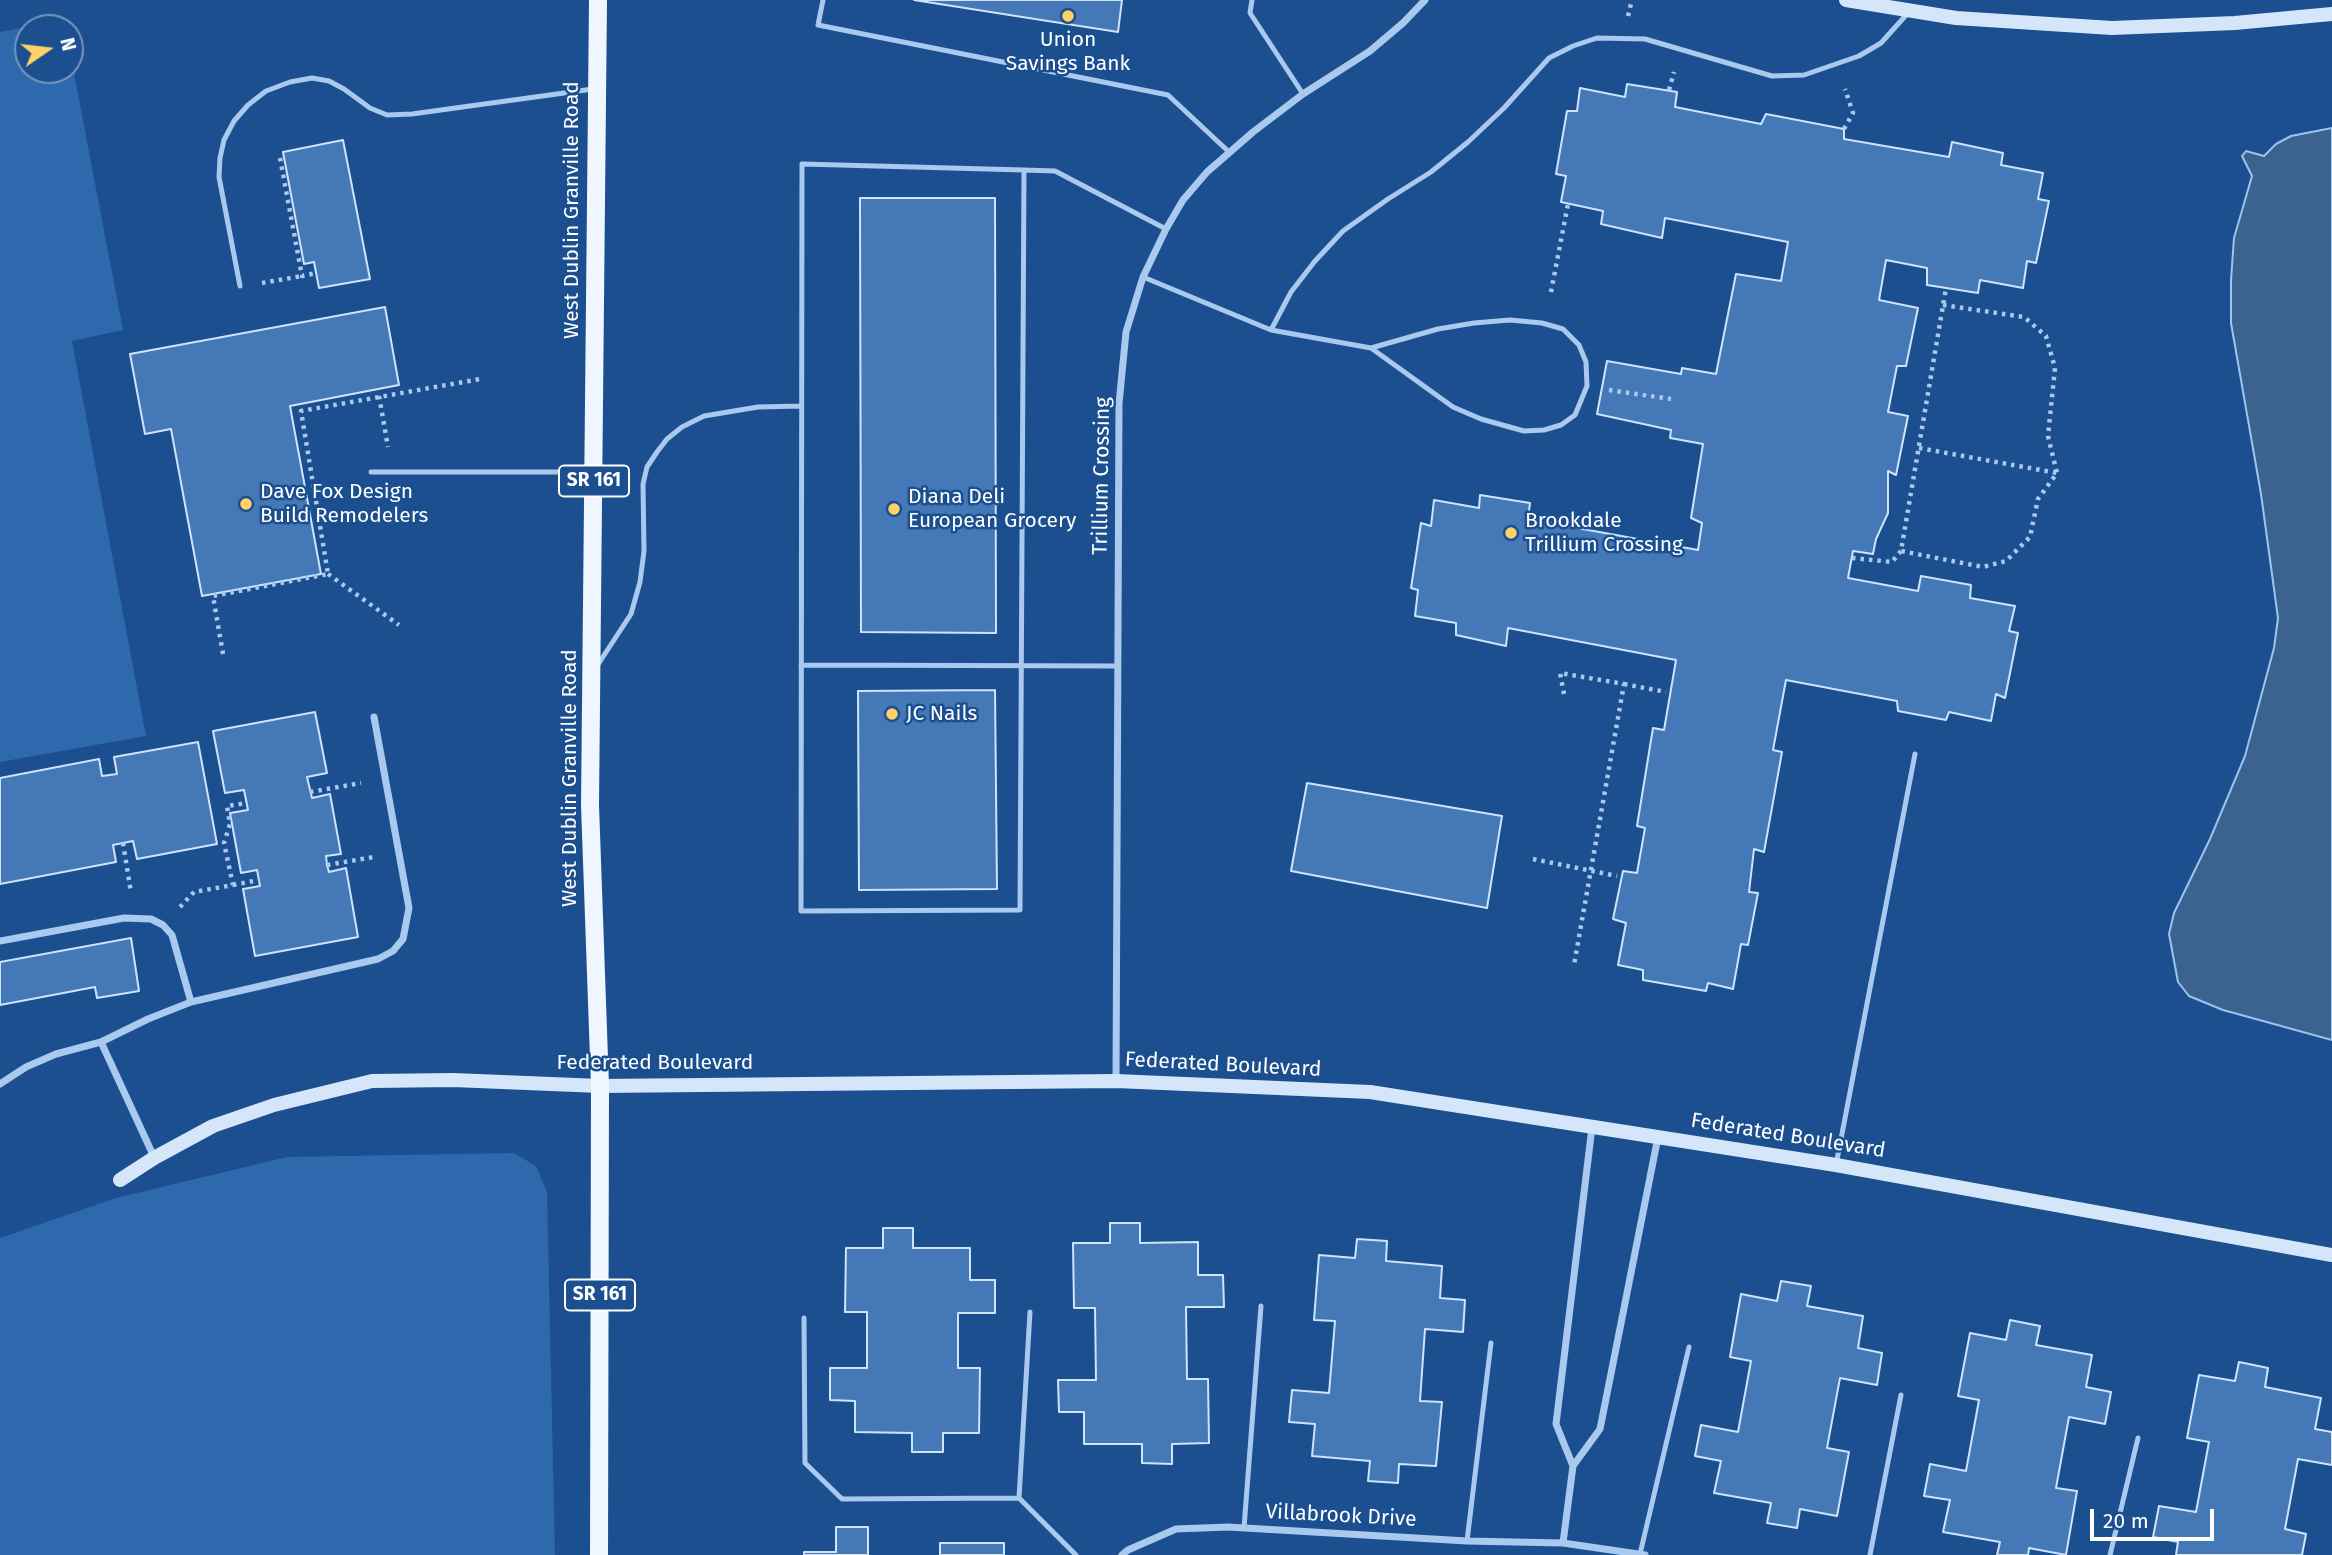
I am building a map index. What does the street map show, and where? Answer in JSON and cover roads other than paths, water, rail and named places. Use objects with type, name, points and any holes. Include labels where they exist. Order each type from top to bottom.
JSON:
[{"type":"main road","name":"West Dublin Granville Road","points":[[597,0],[590,805],[600,1086],[599,1555]]},
{"type":"main road","points":[[1846,0],[1956,18],[2112,28],[2235,23],[2332,14]]},
{"type":"main road","name":"Federated Boulevard","points":[[120,1180],[213,1126],[246,1114],[372,1081],[453,1080],[600,1086],[1116,1081],[1370,1093],[1836,1165],[2332,1255]]},
{"type":"street","name":"Trillium Crossing","points":[[1116,1081],[1119,404],[1126,332],[1143,277],[1183,200],[1229,152],[1303,94],[1370,51],[1404,23],[1425,0]]},
{"type":"street","points":[[0,1084],[26,1067],[56,1054],[101,1042],[191,1002],[360,964],[393,951],[403,939],[409,908],[374,717]]},
{"type":"street","points":[[0,941],[136,917],[151,919],[163,925],[172,935],[191,1002]]},
{"type":"street","points":[[101,1042],[154,1158]]},
{"type":"street","points":[[1573,1466],[1556,1424],[1592,1126]]},
{"type":"street","points":[[1563,1543],[1573,1466],[1600,1429],[1658,1136]]},
{"type":"street","name":"Villabrook Drive","points":[[1122,1555],[1176,1529],[1244,1528],[1467,1541],[1563,1543],[1642,1555]]},
{"type":"lane","points":[[822,0],[818,25],[1168,95],[1229,152]]},
{"type":"lane","points":[[1252,0],[1250,13],[1303,94]]},
{"type":"lane","points":[[1271,330],[1292,292],[1315,261],[1343,231],[1459,150],[1504,108],[1549,58],[1597,38],[1645,39],[1772,76],[1804,75],[1859,56],[1881,43],[1909,10]]},
{"type":"lane","points":[[240,286],[219,177],[220,158],[224,140],[234,121],[265,90],[312,78],[329,81],[369,108],[387,115],[596,89]]},
{"type":"lane","points":[[1024,170],[1020,910],[801,911],[802,164],[1024,170],[1055,171],[1166,229]]},
{"type":"lane","points":[[1143,277],[1271,330],[1371,348],[1453,407],[1481,419],[1524,431],[1544,430],[1561,425],[1575,415],[1587,386],[1586,362],[1579,345],[1563,330],[1542,323],[1510,320],[1438,328],[1371,348]]},
{"type":"lane","points":[[592,674],[631,614],[640,582],[644,551],[643,484],[647,467],[667,439],[704,416],[758,407],[802,406]]},
{"type":"lane","points":[[371,472],[594,472]]},
{"type":"lane","points":[[801,665],[1118,666]]},
{"type":"lane","points":[[1836,1165],[1915,754]]},
{"type":"lane","points":[[1244,1528],[1261,1306]]},
{"type":"lane","points":[[1019,1498],[1030,1312]]},
{"type":"lane","points":[[804,1318],[805,1463],[842,1500],[1019,1498],[1076,1555]]},
{"type":"lane","points":[[1467,1541],[1491,1343]]},
{"type":"lane","points":[[1642,1555],[1689,1347]]},
{"type":"lane","points":[[1870,1555],[1901,1395]]},
{"type":"lane","points":[[2110,1555],[2138,1438]]},
{"type":"place","name":"Union Savings Bank","points":[[1068,16]]},
{"type":"place","name":"Dave Fox Design Build Remodelers","points":[[246,504]]},
{"type":"place","name":"Diana Deli European Grocery","points":[[894,509]]},
{"type":"place","name":"Brookdale Trillium Crossing","points":[[1511,533]]},
{"type":"place","name":"JC Nails","points":[[892,714]]}]
